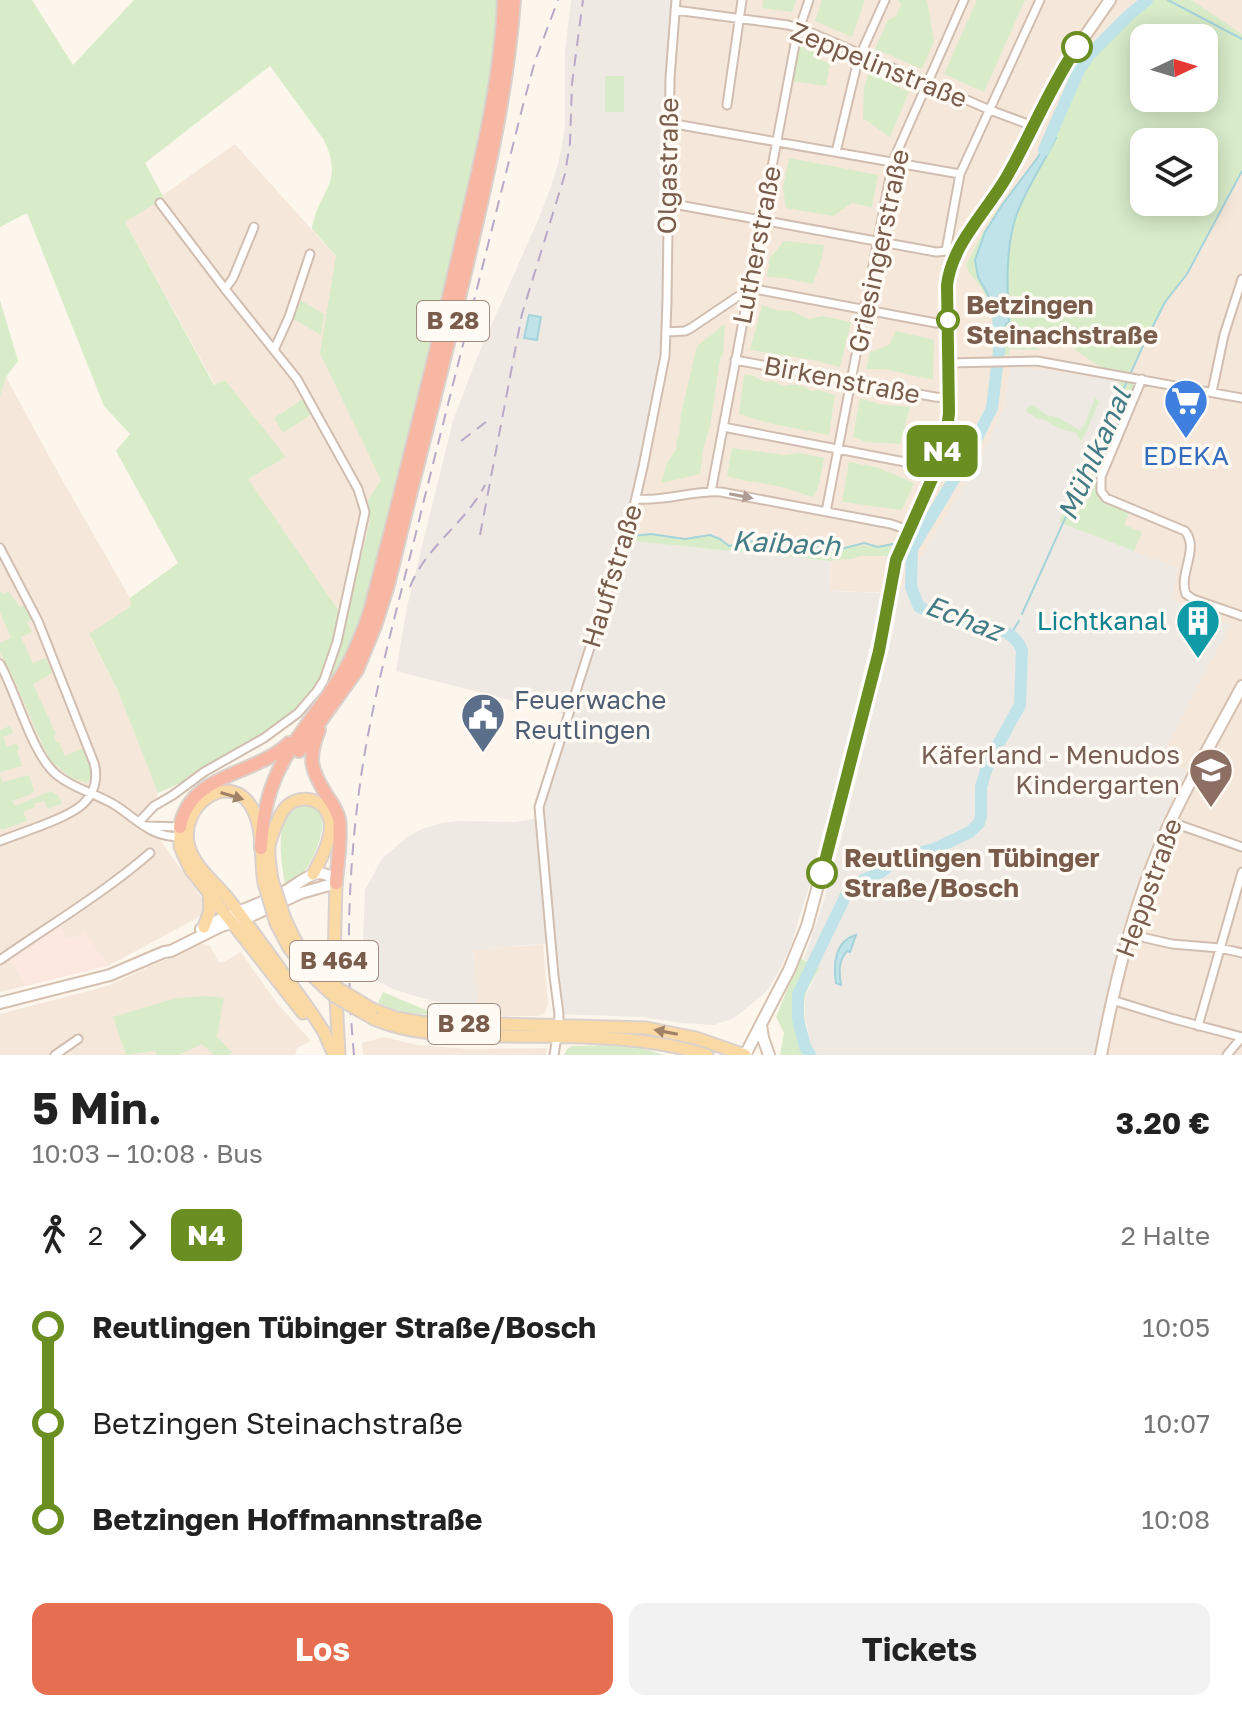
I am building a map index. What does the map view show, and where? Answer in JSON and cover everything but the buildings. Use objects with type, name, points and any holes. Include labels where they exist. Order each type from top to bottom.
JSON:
[{"type":"highway","name":"B 28","points":[[265,846],[264,817],[271,791],[285,760],[344,671],[362,636],[370,611],[477,175],[498,63],[504,0]]},
{"type":"highway","name":"B 28","points":[[265,846],[281,784],[298,752],[357,670],[388,585],[485,186],[504,92],[514,0]]},
{"type":"highway","name":"B 464","points":[[322,720],[313,744],[312,765],[314,775],[338,815],[336,881]]},
{"type":"highway","points":[[184,832],[189,803],[204,787],[274,755],[306,726]]},
{"type":"main road","points":[[745,1055],[789,970],[810,918],[867,702],[896,560],[941,456],[948,425],[947,285],[950,253],[1005,180],[1065,65],[1110,0]]},
{"type":"main road","name":"Heppstraße","points":[[1101,1055],[1128,934],[1171,822],[1242,686]]},
{"type":"main road","points":[[235,917],[209,893],[186,862],[180,847],[184,832],[203,799],[219,792],[232,793],[244,798],[252,809],[265,846]]},
{"type":"main road","points":[[0,1003],[110,975],[171,951],[296,886],[313,874],[323,855],[330,820],[321,804],[304,798],[286,807],[265,846]]},
{"type":"main road","points":[[184,832],[195,859],[235,917],[313,1015],[334,1052]]},
{"type":"main road","name":"B 28","points":[[265,846],[268,881],[280,921],[309,967],[373,1014],[421,1022],[558,1031],[660,1043],[703,1054]]},
{"type":"main road","points":[[313,874],[323,874],[336,881]]},
{"type":"main road","points":[[164,952],[168,946],[204,927],[336,881]]},
{"type":"main road","name":"B 464","points":[[334,1052],[336,881]]},
{"type":"main road","points":[[204,927],[210,910],[209,893]]},
{"type":"main road","points":[[761,1023],[769,1055]]},
{"type":"main road","name":"B 28","points":[[558,1031],[653,1029],[696,1038],[745,1055]]},
{"type":"street","name":"Olgastraße","points":[[666,332],[670,65],[676,0]]},
{"type":"street","points":[[727,105],[742,0]]},
{"type":"street","name":"Lutherstraße","points":[[711,492],[799,28],[809,0]]},
{"type":"street","points":[[836,152],[860,54],[885,0]]},
{"type":"street","name":"Griesingerstraße","points":[[826,512],[893,161],[964,0]]},
{"type":"street","points":[[668,203],[950,253],[960,174],[1040,0]]},
{"type":"street","name":"Zeppelinstraße","points":[[675,10],[799,28],[1033,126]]},
{"type":"street","points":[[669,123],[960,174]]},
{"type":"street","points":[[143,824],[154,806],[264,738],[298,713],[317,691],[337,642],[365,512],[354,480],[302,387],[160,203]]},
{"type":"street","points":[[225,289],[233,278],[254,227]]},
{"type":"street","points":[[274,350],[289,317],[310,254]]},
{"type":"street","points":[[1212,392],[1224,335],[1242,279]]},
{"type":"street","points":[[666,332],[691,328],[749,290],[948,324]]},
{"type":"street","name":"Hauffstraße","points":[[554,1055],[558,1031],[539,807],[636,499],[665,356],[666,332]]},
{"type":"street","name":"Birkenstraße","points":[[735,360],[949,398]]},
{"type":"street","points":[[948,363],[1037,361],[1242,398]]},
{"type":"street","points":[[1134,378],[1101,477],[1101,491],[1106,498],[1185,531],[1191,546],[1183,581],[1186,594],[1242,616]]},
{"type":"street","points":[[723,427],[905,462]]},
{"type":"street","points":[[636,499],[711,492],[908,530]]},
{"type":"street","points":[[0,548],[38,621],[94,763],[96,778],[86,802],[73,811],[0,841]]},
{"type":"street","points":[[0,664],[45,762],[59,777],[115,805],[143,824],[184,832]]},
{"type":"street","points":[[1171,822],[1242,847]]},
{"type":"street","points":[[0,960],[150,853]]},
{"type":"street","points":[[1198,1026],[1242,872]]},
{"type":"street","points":[[1128,934],[1172,944],[1242,953]]},
{"type":"street","points":[[1112,1000],[1242,1037],[1227,1055]]},
{"type":"street","points":[[55,1055],[78,1039]]},
{"type":"shaded area","points":[[571,0],[676,0],[665,351],[624,540],[831,561],[830,591],[883,593],[831,804],[834,816],[828,826],[790,948],[766,992],[734,1018],[714,1025],[642,1017],[559,1014],[550,943],[473,950],[479,1012],[393,989],[369,976],[364,965],[365,890],[382,859],[407,837],[441,823],[515,822],[539,818],[567,715],[396,671],[407,607],[453,421],[476,360],[541,213],[561,152],[565,125],[565,51]]},
{"type":"shaded area","points":[[676,0],[1242,0],[1242,1055],[1101,1055],[1120,966],[1191,774],[1161,758],[1166,748],[1172,600],[1178,568],[1059,522],[1010,367],[1004,406],[982,456],[899,593],[830,591],[831,561],[624,540]]},
{"type":"shaded area","points":[[235,144],[348,270],[406,458],[375,580],[354,633],[247,479],[286,457],[215,385],[125,222]]},
{"type":"shaded area","points":[[1010,366],[1121,380],[1059,522],[1178,568],[1172,600],[1230,625],[1161,758],[1191,774],[1150,850],[1128,913],[1095,1055],[817,1055],[811,1045],[805,1018],[805,996],[820,968],[804,959],[840,843],[892,635],[899,593],[982,456],[1004,406]]},
{"type":"shaded area","points":[[6,377],[130,598],[132,605],[89,635],[117,689],[158,793],[148,823],[208,907],[197,918],[108,966],[84,932],[68,939],[58,926],[10,959],[26,986],[0,992],[0,395]]},
{"type":"shaded area","points":[[59,925],[68,939],[74,939],[84,931],[108,966],[26,986],[10,959]]},
{"type":"shaded area","points":[[202,943],[210,946],[222,963],[241,952],[276,1002],[311,1041],[297,1048],[295,1055],[0,1055],[0,1014],[107,986]]},
{"type":"shaded area","points":[[543,944],[548,1004],[545,1013],[538,1016],[479,1016],[473,950]]},
{"type":"shaded area","points":[[385,1037],[417,1045],[467,1049],[547,1048],[546,1055],[363,1055],[362,1043]]},
{"type":"green space","points":[[0,0],[32,0],[73,65],[134,0],[500,0],[493,72],[480,144],[373,580],[349,651],[342,665],[324,686],[340,642],[370,522],[368,500],[381,480],[320,353],[336,256],[312,229],[331,178],[330,155],[324,140],[270,66],[145,163],[164,198],[125,222],[214,385],[225,380],[286,457],[248,479],[343,617],[321,682],[291,716],[224,761],[158,793],[117,689],[89,634],[131,606],[130,598],[178,563],[116,451],[130,434],[104,406],[27,213],[0,227]]},
{"type":"green space","points":[[763,0],[796,0],[792,12],[762,8]]},
{"type":"green space","points":[[822,0],[865,0],[852,37],[815,21]]},
{"type":"green space","points":[[898,0],[927,0],[934,41],[922,69],[875,49],[888,20],[896,16],[901,4]]},
{"type":"green space","points":[[977,0],[1025,0],[984,92],[944,74]]},
{"type":"green space","points":[[1150,0],[1191,0],[1242,34],[1242,170],[1218,214],[1218,128],[1130,128],[1130,216],[1217,216],[1186,273],[1165,302],[1127,376],[1142,379],[1101,477],[1101,491],[1131,508],[1124,525],[1142,532],[1134,551],[1059,522],[1121,380],[1126,377],[1113,374],[1059,339],[1040,335],[1039,350],[1009,349],[1009,355],[1000,355],[998,327],[993,311],[966,265],[983,232],[1042,155],[1079,70],[1129,15]]},
{"type":"green space","points":[[802,37],[823,43],[820,59],[830,64],[826,86],[792,81]]},
{"type":"green space","points":[[869,72],[909,92],[890,137],[863,118],[864,88]]},
{"type":"green space","points":[[605,76],[624,76],[624,112],[605,112]]},
{"type":"green space","points":[[789,158],[878,175],[872,207],[852,203],[833,216],[786,208],[783,188]]},
{"type":"green space","points":[[784,241],[824,245],[813,284],[767,277],[770,258]]},
{"type":"green space","points":[[0,300],[18,361],[6,377],[0,396]]},
{"type":"green space","points":[[300,300],[324,314],[321,335],[292,318]]},
{"type":"green space","points":[[762,305],[791,311],[809,319],[822,316],[851,322],[840,367],[750,350]]},
{"type":"green space","points":[[725,324],[723,354],[700,474],[661,483],[667,463],[677,448],[681,414],[697,346]]},
{"type":"green space","points":[[896,331],[934,340],[933,380],[885,369],[866,369],[870,352],[889,345]]},
{"type":"green space","points":[[744,375],[835,395],[829,435],[739,414]]},
{"type":"green space","points":[[305,398],[313,413],[283,433],[274,418]]},
{"type":"green space","points":[[860,398],[879,404],[910,407],[900,444],[866,442],[853,437]]},
{"type":"green space","points":[[1095,398],[1099,403],[1081,441],[1076,433],[1037,419],[1025,410],[1032,404],[1047,415],[1080,430]]},
{"type":"green space","points":[[732,448],[824,458],[814,497],[727,476]]},
{"type":"green space","points":[[849,462],[879,468],[914,483],[902,510],[842,502]]},
{"type":"green space","points":[[651,534],[681,539],[711,536],[729,546],[753,541],[786,549],[807,545],[837,550],[852,545],[898,545],[893,556],[859,556],[831,561],[624,540],[625,536]]},
{"type":"green space","points":[[0,591],[3,594],[8,591],[20,607],[26,605],[33,619],[27,622],[32,632],[21,637],[33,663],[46,658],[52,673],[33,684],[56,734],[56,742],[59,742],[65,756],[83,748],[91,771],[87,783],[70,777],[51,761],[0,653],[0,643],[11,638],[0,612]]},
{"type":"green space","points":[[10,726],[13,733],[3,737],[7,747],[17,743],[22,766],[0,772],[0,730]]},
{"type":"green space","points":[[0,775],[3,782],[29,775],[34,790],[12,801],[15,806],[51,791],[59,796],[62,803],[48,809],[44,801],[34,804],[35,807],[23,812],[27,821],[2,830]]},
{"type":"green space","points":[[303,806],[320,814],[321,834],[306,869],[285,884],[281,851],[283,828],[293,811]]},
{"type":"green space","points":[[800,958],[820,968],[807,990],[804,1004],[808,1035],[817,1055],[780,1055],[784,1033],[776,1017]]},
{"type":"green space","points":[[383,992],[435,1015],[401,1012],[378,1003]]},
{"type":"green space","points":[[177,998],[224,998],[217,1037],[232,1052],[229,1055],[214,1055],[202,1044],[178,1055],[157,1055],[155,1051],[126,1055],[113,1017]]},
{"type":"green space","points":[[572,1046],[630,1047],[664,1055],[564,1055]]},
{"type":"water","points":[[1049,134],[1056,138],[1026,192],[1014,224],[1008,266],[1009,322],[1002,327],[978,277],[975,260],[985,232],[1038,157]]},
{"type":"water","points":[[529,315],[541,317],[537,340],[524,338]]},
{"type":"water","points":[[856,935],[850,952],[847,951],[841,963],[841,985],[836,983],[837,954],[844,942]]},
{"type":"waterway","name":"Echaz","points":[[1044,150],[1079,70],[1089,55],[1147,0]]},
{"type":"waterway","points":[[1168,0],[1242,39]]},
{"type":"waterway","name":"Mühlkanal","points":[[1022,614],[1142,348],[1165,302],[1187,274],[1242,171]]},
{"type":"waterway","name":"Echaz","points":[[810,1055],[798,1019],[798,994],[847,893],[901,857],[934,849],[970,832],[979,823],[981,787],[989,761],[1020,705],[1022,650],[1016,640],[998,629],[952,620],[919,607],[911,587],[912,549],[968,456],[992,408],[999,350],[998,305]]},
{"type":"waterway","name":"Kaibach","points":[[632,536],[651,534],[685,539],[710,535],[729,546],[753,541],[786,549],[807,545],[837,550],[864,543],[878,547],[893,544]]},
{"type":"waterway","name":"Mühlkanal","points":[[1010,635],[1019,621]]},
{"type":"railway","points":[[354,1055],[349,984],[351,876],[357,805],[374,703],[522,109],[535,61],[558,0]]},
{"type":"railway","points":[[480,535],[522,314],[565,174],[583,0]]},
{"type":"railway","points":[[461,441],[486,422]]},
{"type":"railway","points":[[410,587],[426,559],[467,512],[485,485]]},
{"type":"bus line","name":"N4","points":[[822,873],[879,651],[896,560],[936,470],[946,438],[949,413],[947,285],[951,262],[1005,180],[1077,47]]},
{"type":"place","name":"Betzingen Steinachstraße","points":[[948,320]]},
{"type":"place","name":"EDEKA","points":[[1186,440]]},
{"type":"place","name":"Lichtkanal","points":[[1198,660]]},
{"type":"place","name":"Feuerwache Reutlingen","points":[[483,754]]},
{"type":"place","name":"Käferland - Menudos Kindergarten","points":[[1211,809]]},
{"type":"place","name":"Reutlingen Tübinger Straße/Bosch","points":[[822,873]]}]
